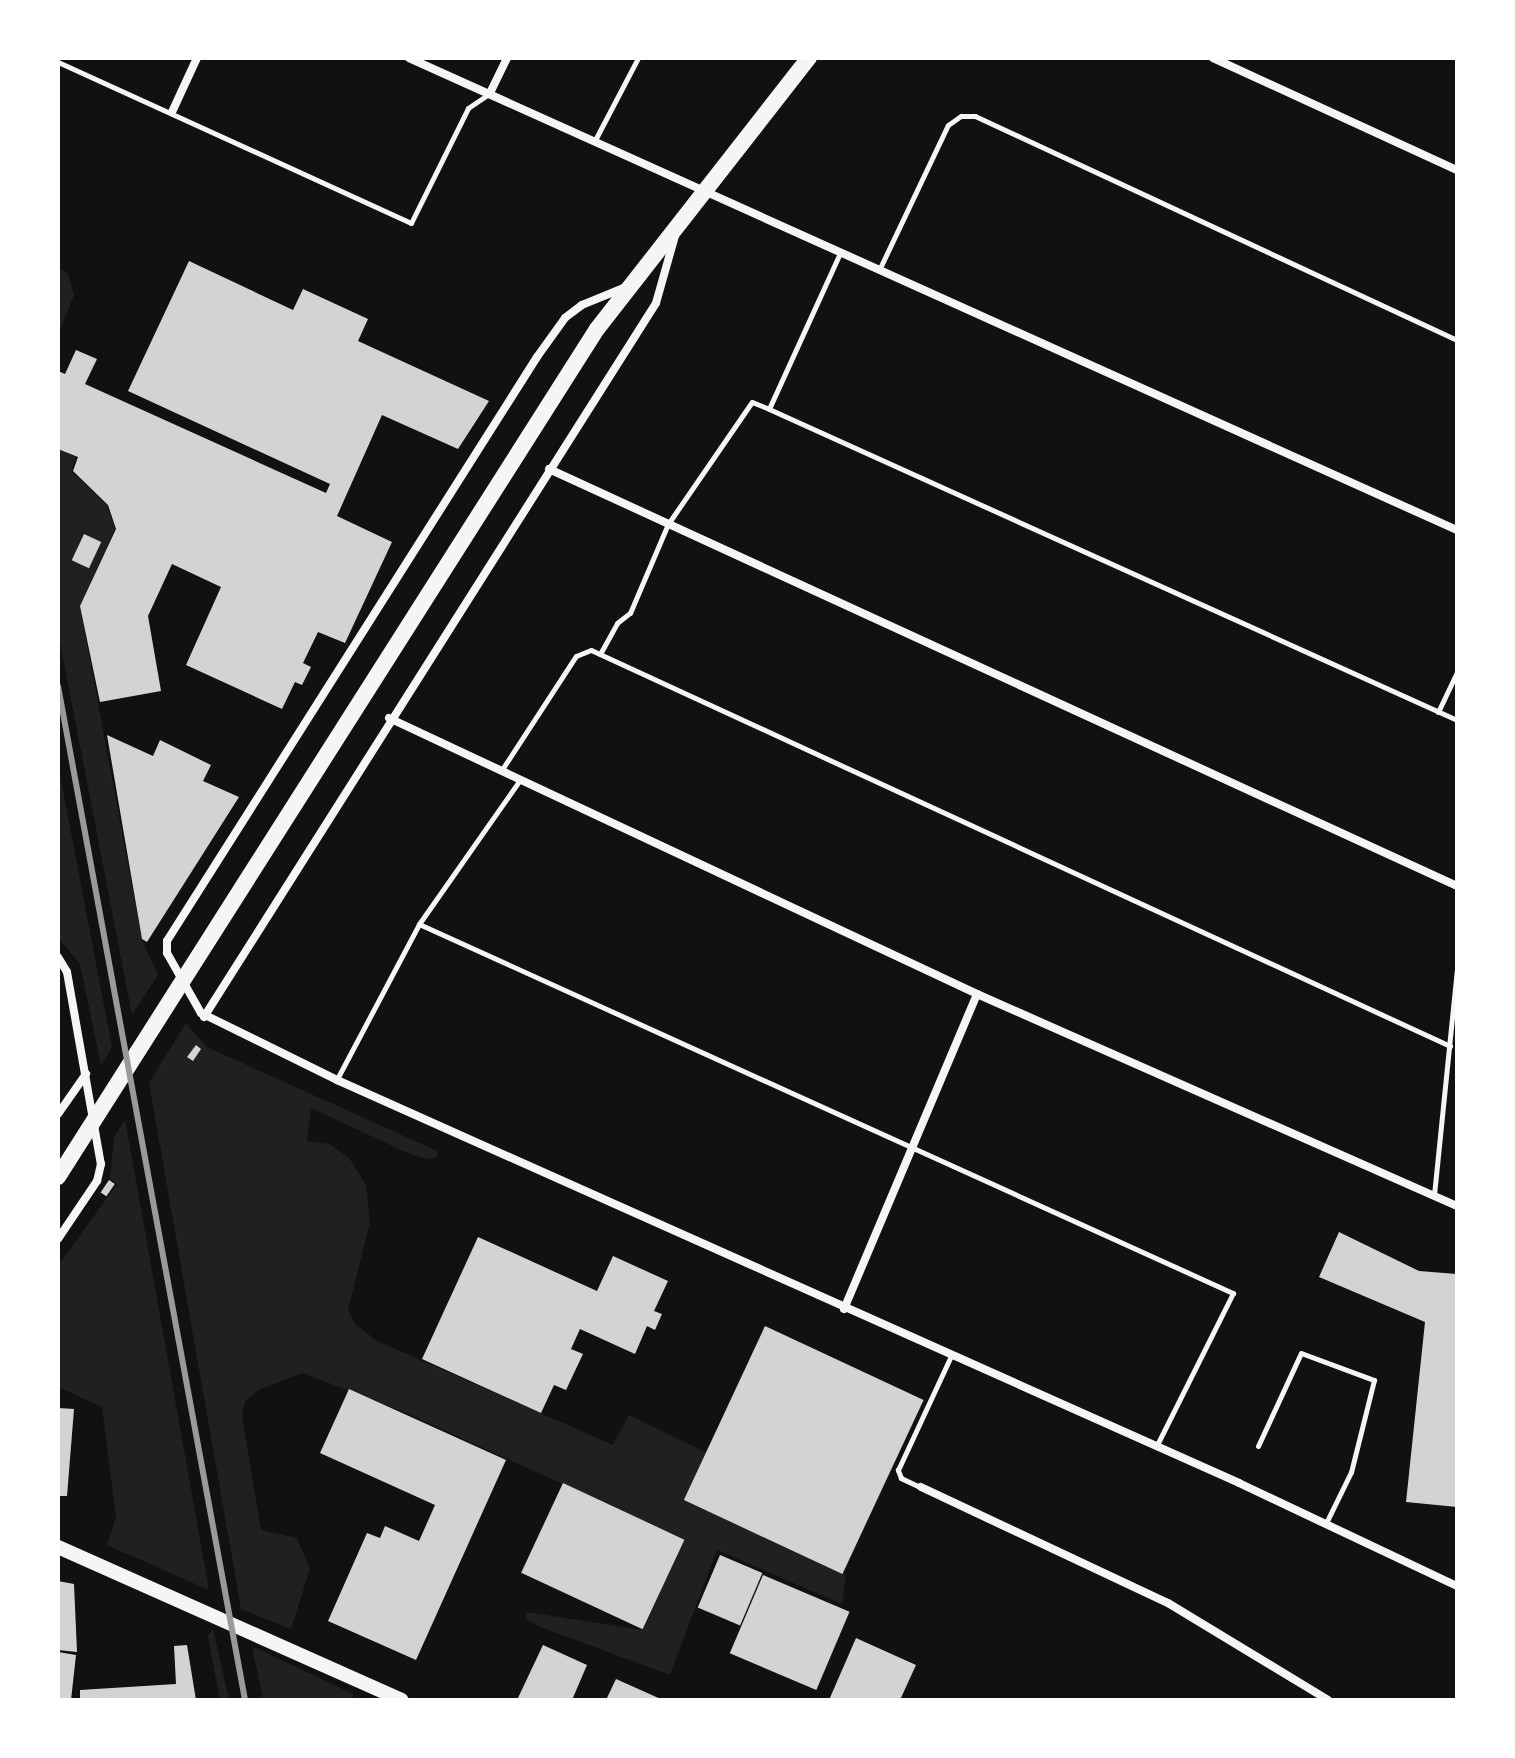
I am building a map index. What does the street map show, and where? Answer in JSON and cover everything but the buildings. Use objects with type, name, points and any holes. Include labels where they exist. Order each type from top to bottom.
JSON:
[{"type":"main road","points":[[58,1177],[629,286],[809,58]]},
{"type":"street","points":[[172,112],[197,58]]},
{"type":"street","points":[[409,58],[1457,530]]},
{"type":"street","points":[[490,93],[507,58]]},
{"type":"street","points":[[1213,58],[1457,170]]},
{"type":"street","points":[[204,1017],[389,718],[656,303],[676,229]]},
{"type":"street","points":[[629,286],[582,305],[565,318],[537,357],[167,941],[169,958],[197,1007],[204,1017],[337,1080],[1326,1523],[1457,1586]]},
{"type":"street","points":[[549,469],[1457,886]]},
{"type":"street","points":[[389,718],[977,994],[1457,1206]]},
{"type":"street","points":[[58,957],[67,972],[101,1157],[97,1181],[58,1239]]},
{"type":"street","points":[[844,1309],[914,1151],[977,994]]},
{"type":"street","points":[[58,1114],[86,1074]]},
{"type":"street","points":[[921,1487],[1168,1603],[1328,1700]]},
{"type":"street","points":[[58,1547],[402,1700]]},
{"type":"lane","points":[[594,142],[638,58]]},
{"type":"lane","points":[[58,62],[411,223],[468,108],[490,93]]},
{"type":"lane","points":[[880,268],[948,125],[961,116],[975,116],[1457,340]]},
{"type":"lane","points":[[769,409],[841,251]]},
{"type":"lane","points":[[600,654],[617,623],[630,613],[668,524],[752,402],[1457,720]]},
{"type":"lane","points":[[501,771],[576,656],[591,650],[1450,1046]]},
{"type":"lane","points":[[1438,712],[1457,672]]},
{"type":"lane","points":[[337,1080],[419,924],[520,780]]},
{"type":"lane","points":[[419,924],[1233,1293],[1156,1447]]},
{"type":"lane","points":[[1434,1196],[1457,968]]},
{"type":"lane","points":[[1258,1446],[1301,1353],[1374,1380],[1351,1472],[1326,1523]]},
{"type":"lane","points":[[921,1487],[901,1478],[898,1470],[951,1356]]},
{"type":"shaded area","points":[[58,266],[68,274],[74,295],[58,335]]},
{"type":"shaded area","points":[[58,449],[76,457],[71,471],[107,505],[115,529],[80,606],[142,940],[158,975],[132,1015],[58,632]]},
{"type":"shaded area","points":[[58,764],[112,1047],[101,1065],[80,964],[58,938]]},
{"type":"shaded area","points":[[186,1023],[207,1047],[437,1151],[438,1157],[429,1159],[412,1155],[311,1108],[307,1141],[329,1144],[349,1158],[366,1185],[370,1222],[348,1310],[355,1324],[377,1341],[613,1445],[629,1415],[707,1453],[685,1501],[846,1574],[842,1604],[717,1550],[670,1675],[538,1626],[526,1619],[526,1612],[643,1630],[684,1539],[404,1412],[303,1373],[260,1389],[245,1401],[242,1415],[261,1530],[297,1538],[310,1569],[291,1629],[241,1609],[149,1083]]},
{"type":"shaded area","points":[[125,1120],[209,1590],[107,1545],[116,1518],[102,1407],[58,1387],[58,1266],[117,1184],[110,1178],[114,1137]]},
{"type":"shaded area","points":[[213,1629],[229,1700],[220,1700],[208,1636]]},
{"type":"shaded area","points":[[252,1646],[353,1694],[353,1700],[263,1700]]},
{"type":"railway","points":[[58,686],[245,1700]]}]
